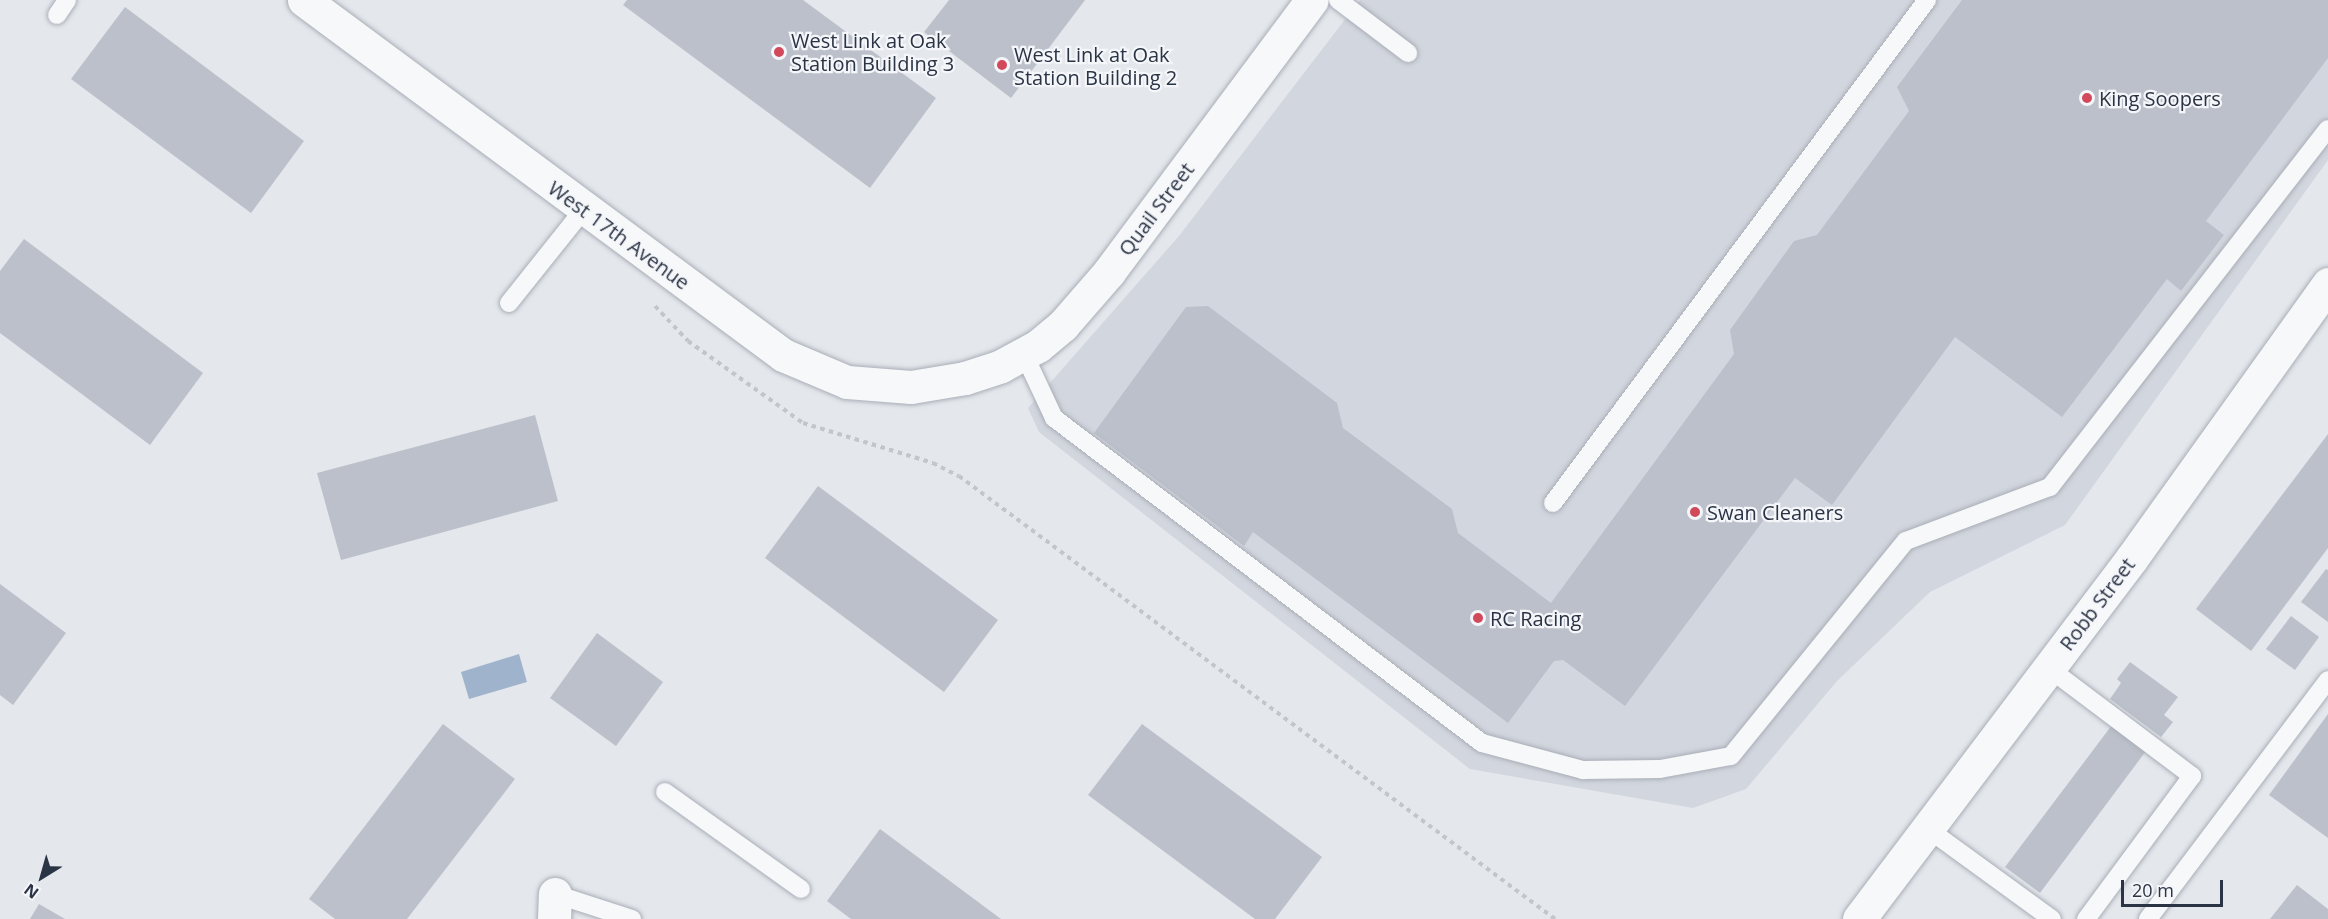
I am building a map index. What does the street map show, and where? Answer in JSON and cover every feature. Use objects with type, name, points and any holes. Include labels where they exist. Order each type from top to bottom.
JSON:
[{"type":"street","name":"West 17th Avenue","points":[[304,0],[756,336],[808,368],[847,381],[882,386],[911,387],[965,378]]},
{"type":"street","name":"Quail Street","points":[[965,378],[1024,354],[1063,325],[1091,295],[1312,0]]},
{"type":"street","name":"Robb Street","points":[[1859,919],[2050,669],[2328,284]]},
{"type":"lane","points":[[1338,0],[1408,53]]},
{"type":"lane","points":[[1553,503],[1928,0]]},
{"type":"lane","points":[[1024,354],[1054,418],[1482,743],[1583,770],[1660,769],[1731,756],[1906,541],[2050,487],[2328,129]]},
{"type":"lane","points":[[509,303],[584,209]]},
{"type":"lane","points":[[2050,669],[2192,776],[2086,919]]},
{"type":"lane","points":[[2148,919],[2328,680]]},
{"type":"lane","points":[[665,792],[801,889]]},
{"type":"lane","points":[[1928,828],[2052,919]]},
{"type":"lane","points":[[554,907],[632,919]]},
{"type":"path","points":[[651,301],[688,341],[803,423],[933,463],[959,476],[1555,919]]},
{"type":"shaded area","points":[[1360,0],[2328,0],[2328,160],[2065,525],[1930,592],[1837,681],[1746,789],[1693,808],[1470,769],[1039,432],[1028,408],[1179,236]]},
{"type":"water","points":[[519,654],[527,682],[469,699],[461,672]]},
{"type":"building","name":"West Link at Oak Station Building 3","points":[[627,0],[803,0],[936,98],[870,188],[623,5]]},
{"type":"building","name":"West Link at Oak Station Building 2","points":[[949,0],[1085,0],[1011,98],[924,32]]},
{"type":"building","points":[[1962,0],[2328,0],[2328,58],[2206,221],[2224,235],[2181,291],[2167,279],[2062,417],[1955,337],[1832,505],[1795,478],[1625,706],[1563,660],[1554,661],[1508,723],[1253,532],[1244,546],[1094,433],[1186,307],[1208,306],[1337,403],[1343,428],[1452,509],[1458,533],[1551,603],[1734,354],[1730,330],[1794,241],[1817,235],[1909,111],[1897,87]]},
{"type":"building","points":[[125,7],[304,141],[251,213],[71,79]]},
{"type":"building","points":[[24,239],[203,373],[150,445],[0,333],[0,271]]},
{"type":"building","points":[[535,415],[558,501],[341,560],[317,473]]},
{"type":"building","points":[[2328,434],[2328,548],[2251,651],[2196,609]]},
{"type":"building","points":[[818,486],[998,620],[944,692],[765,558]]},
{"type":"building","points":[[2326,569],[2328,570],[2328,622],[2301,602]]},
{"type":"building","points":[[0,584],[66,633],[13,705],[0,695]]},
{"type":"building","points":[[2291,616],[2319,637],[2295,670],[2266,649]]},
{"type":"building","points":[[597,633],[663,682],[616,746],[550,698]]},
{"type":"building","points":[[2130,662],[2178,697],[2164,715],[2173,722],[2161,737],[2110,699],[2121,683],[2117,679]]},
{"type":"building","points":[[2328,714],[2328,838],[2269,795]]},
{"type":"building","points":[[443,724],[515,779],[407,919],[335,919],[309,899]]},
{"type":"building","points":[[1142,724],[1322,857],[1275,919],[1255,919],[1088,795]]},
{"type":"building","points":[[2112,725],[2146,751],[2040,893],[2005,867]]},
{"type":"building","points":[[880,829],[1001,919],[851,919],[827,901]]},
{"type":"building","points":[[2297,885],[2328,909],[2328,919],[2270,919]]},
{"type":"building","points":[[39,904],[65,919],[30,919]]},
{"type":"place","name":"West Link at Oak Station Building 3","points":[[779,52]]},
{"type":"place","name":"West Link at Oak Station Building 2","points":[[1002,65]]},
{"type":"place","name":"King Soopers","points":[[2087,98]]},
{"type":"place","name":"Swan Cleaners","points":[[1695,512]]},
{"type":"place","name":"RC Racing","points":[[1478,618]]}]
